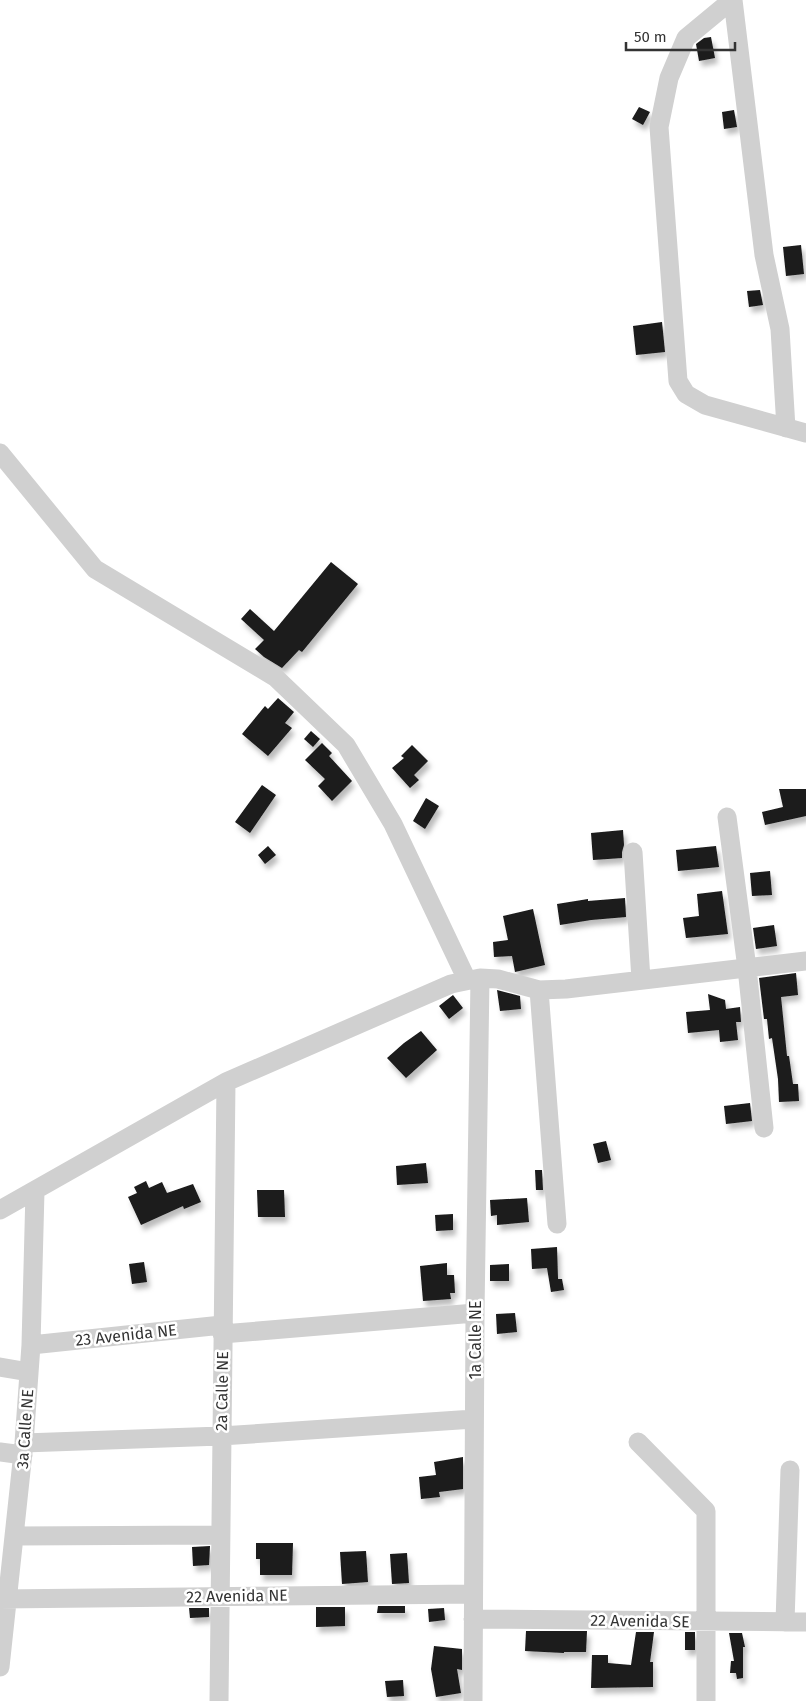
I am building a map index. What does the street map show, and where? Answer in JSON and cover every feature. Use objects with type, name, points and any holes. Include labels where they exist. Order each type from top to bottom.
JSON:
[{"type":"street","points":[[733,0],[764,255],[780,329],[786,428]]},
{"type":"street","points":[[733,0],[686,38],[669,78],[659,127],[678,381],[686,394],[705,405],[806,433]]},
{"type":"street","points":[[0,452],[95,569],[275,678],[346,745],[394,824],[474,979]]},
{"type":"street","points":[[727,816],[747,968],[764,1128]]},
{"type":"street","points":[[633,852],[641,980]]},
{"type":"street","points":[[0,1210],[226,1082],[424,995],[474,979],[498,979],[539,990],[566,989],[806,961]]},
{"type":"street","name":"1a Calle NE","points":[[473,1701],[474,979]]},
{"type":"street","points":[[539,990],[557,1224]]},
{"type":"street","name":"2a Calle NE","points":[[219,1701],[226,1082]]},
{"type":"street","name":"3a Calle NE","points":[[0,1667],[4,1599],[15,1536],[31,1345],[35,1190]]},
{"type":"street","name":"23 Avenida NE","points":[[31,1345],[475,1313]]},
{"type":"street","points":[[0,1367],[29,1372]]},
{"type":"street","points":[[0,1452],[474,1419]]},
{"type":"street","points":[[638,1442],[706,1511],[706,1701]]},
{"type":"street","points":[[785,1622],[790,1470]]},
{"type":"street","points":[[15,1536],[220,1535]]},
{"type":"street","name":"22 Avenida NE","points":[[4,1599],[473,1594]]},
{"type":"street","name":"22 Avenida SE","points":[[473,1619],[806,1622]]},
{"type":"building","points":[[711,37],[715,58],[699,61],[696,44],[704,38]]},
{"type":"building","points":[[639,107],[650,112],[643,125],[632,119]]},
{"type":"building","points":[[734,110],[737,127],[724,129],[722,112]]},
{"type":"building","points":[[801,245],[804,274],[786,276],[783,247]]},
{"type":"building","points":[[760,290],[763,305],[749,307],[747,291]]},
{"type":"building","points":[[662,322],[665,352],[636,355],[633,326]]},
{"type":"building","points":[[331,562],[358,584],[302,652],[299,650],[282,668],[255,649],[264,640],[241,619],[250,609],[274,631]]},
{"type":"building","points":[[278,698],[294,712],[285,723],[292,728],[268,756],[242,734],[265,706],[268,709]]},
{"type":"building","points":[[311,731],[320,739],[313,747],[304,739]]},
{"type":"building","points":[[322,743],[332,753],[329,756],[352,781],[332,801],[318,786],[325,779],[305,760]]},
{"type":"building","points":[[412,745],[428,761],[414,775],[419,780],[410,788],[392,768],[404,758],[401,756]]},
{"type":"building","points":[[262,785],[276,795],[250,833],[235,822]]},
{"type":"building","points":[[779,789],[806,789],[806,816],[765,825],[762,812],[783,807]]},
{"type":"building","points":[[426,798],[439,806],[425,829],[413,821]]},
{"type":"building","points":[[623,830],[624,845],[622,858],[593,860],[591,833]]},
{"type":"building","points":[[268,846],[276,855],[265,864],[258,855]]},
{"type":"building","points":[[716,846],[719,867],[678,871],[676,850]]},
{"type":"building","points":[[770,871],[772,895],[752,896],[750,873]]},
{"type":"building","points":[[722,891],[728,934],[686,938],[683,918],[699,916],[697,894]]},
{"type":"building","points":[[625,898],[626,917],[560,925],[557,904],[588,899],[588,901]]},
{"type":"building","points":[[533,909],[545,965],[515,972],[512,956],[494,957],[493,942],[508,940],[503,916]]},
{"type":"building","points":[[774,925],[777,946],[756,949],[753,928]]},
{"type":"building","points":[[796,973],[798,995],[781,997],[787,1056],[789,1056],[793,1084],[798,1084],[799,1101],[779,1102],[778,1079],[772,1038],[769,1039],[767,1019],[764,1019],[759,978]]},
{"type":"building","points":[[497,990],[520,996],[521,1009],[500,1011]]},
{"type":"building","points":[[708,994],[725,1000],[726,1009],[740,1007],[741,1022],[736,1022],[738,1040],[720,1042],[719,1030],[688,1033],[686,1012],[710,1010]]},
{"type":"building","points":[[453,995],[463,1008],[449,1019],[439,1006]]},
{"type":"building","points":[[421,1031],[437,1050],[406,1078],[387,1058]]},
{"type":"building","points":[[750,1103],[752,1121],[726,1124],[724,1106]]},
{"type":"building","points":[[606,1141],[611,1160],[598,1163],[593,1144]]},
{"type":"building","points":[[426,1163],[428,1183],[397,1185],[396,1166]]},
{"type":"building","points":[[535,1170],[542,1170],[543,1190],[536,1190]]},
{"type":"building","points":[[146,1181],[149,1188],[162,1182],[167,1193],[193,1184],[201,1202],[184,1209],[183,1206],[141,1225],[128,1197],[137,1193],[134,1187]]},
{"type":"building","points":[[257,1190],[284,1190],[285,1217],[258,1217]]},
{"type":"building","points":[[527,1198],[529,1222],[497,1225],[497,1215],[491,1216],[490,1200]]},
{"type":"building","points":[[453,1214],[453,1230],[436,1231],[435,1215]]},
{"type":"building","points":[[557,1247],[558,1279],[562,1279],[564,1290],[551,1292],[547,1268],[532,1269],[531,1249]]},
{"type":"building","points":[[144,1262],[147,1282],[132,1284],[129,1264]]},
{"type":"building","points":[[447,1263],[447,1275],[454,1275],[455,1293],[450,1293],[451,1299],[423,1301],[420,1266]]},
{"type":"building","points":[[509,1264],[509,1281],[490,1281],[490,1265]]},
{"type":"building","points":[[515,1313],[517,1332],[497,1334],[496,1314]]},
{"type":"building","points":[[463,1457],[463,1489],[439,1492],[440,1497],[421,1499],[419,1477],[436,1475],[434,1462]]},
{"type":"building","points":[[256,1543],[293,1543],[292,1575],[260,1575],[260,1559],[256,1559]]},
{"type":"building","points":[[210,1546],[209,1565],[193,1566],[192,1547]]},
{"type":"building","points":[[366,1551],[368,1582],[342,1584],[340,1552]]},
{"type":"building","points":[[407,1553],[409,1583],[392,1584],[390,1554]]},
{"type":"building","points":[[378,1606],[405,1606],[405,1613],[377,1613]]},
{"type":"building","points":[[316,1607],[345,1607],[345,1626],[316,1627]]},
{"type":"building","points":[[189,1608],[209,1608],[209,1617],[190,1618]]},
{"type":"building","points":[[444,1608],[445,1620],[429,1622],[428,1609]]},
{"type":"building","points":[[526,1631],[587,1631],[586,1652],[525,1651]]},
{"type":"building","points":[[636,1632],[654,1632],[650,1662],[653,1662],[653,1687],[591,1688],[592,1655],[608,1655],[608,1663],[631,1665]]},
{"type":"building","points":[[685,1632],[695,1632],[695,1650],[685,1650]]},
{"type":"building","points":[[729,1633],[742,1633],[745,1647],[743,1647],[743,1678],[737,1679],[736,1673],[730,1673],[731,1661],[734,1661]]},
{"type":"building","points":[[434,1646],[462,1649],[462,1670],[457,1669],[461,1693],[436,1697],[431,1669]]},
{"type":"building","points":[[403,1680],[404,1696],[387,1697],[385,1681]]}]
